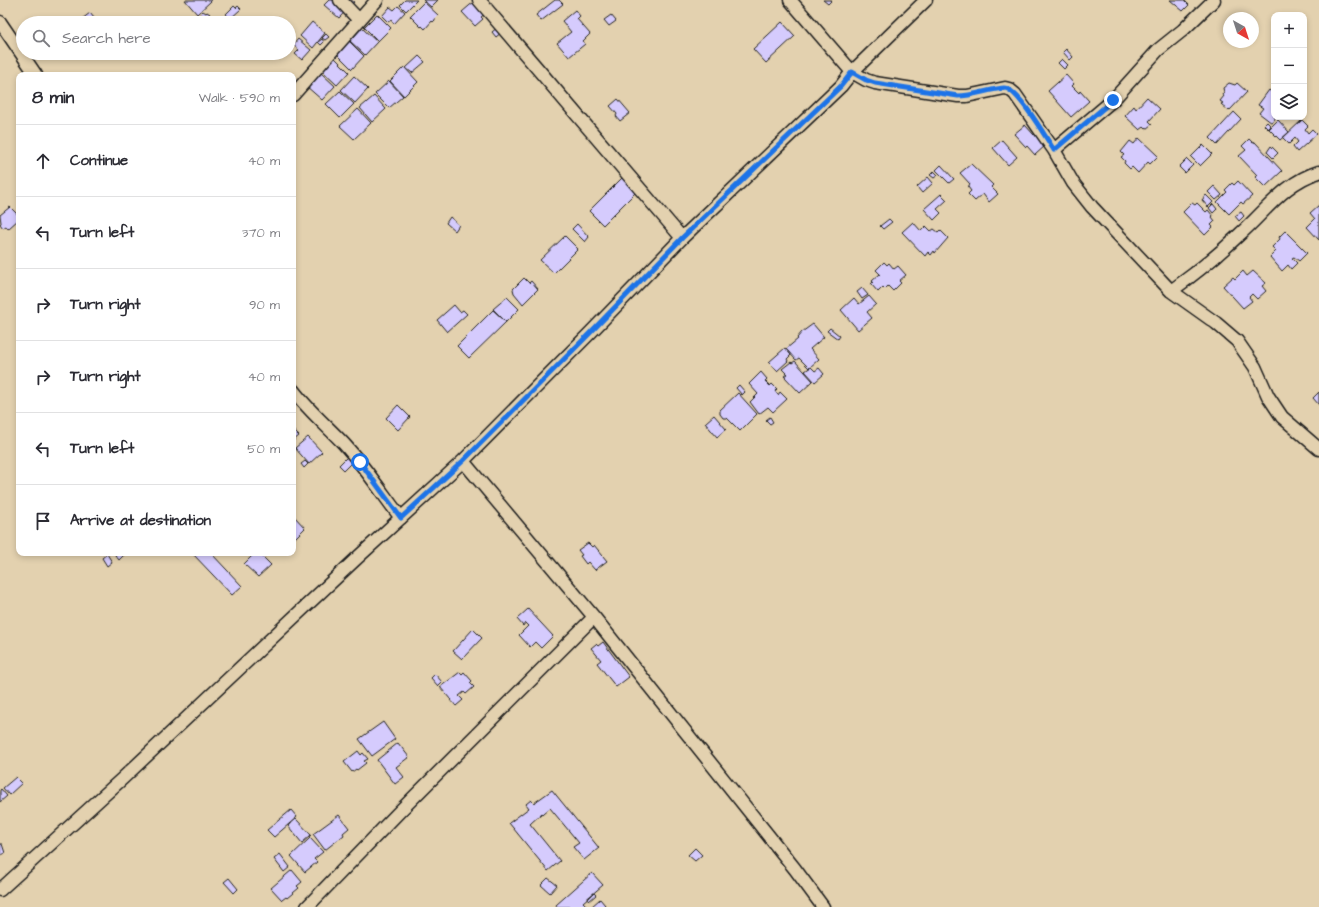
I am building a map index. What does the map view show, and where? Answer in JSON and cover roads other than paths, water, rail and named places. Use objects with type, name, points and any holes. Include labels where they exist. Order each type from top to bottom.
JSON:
[{"type":"street","points":[[340,0],[359,20]]},
{"type":"street","points":[[296,92],[377,0]]},
{"type":"street","points":[[479,0],[682,238]]},
{"type":"street","points":[[790,0],[852,72],[866,80],[875,83],[958,96],[967,96],[1002,88],[1009,89],[1020,99],[1054,150],[1073,183],[1092,206],[1170,291],[1216,323],[1237,341],[1255,367],[1268,396],[1282,417],[1319,449]]},
{"type":"street","points":[[0,890],[123,778],[463,461],[682,238],[841,86],[852,72],[926,0]]},
{"type":"street","points":[[1054,150],[1113,100],[1158,50],[1183,30],[1214,0]]},
{"type":"street","points":[[0,22],[16,46]]},
{"type":"street","points":[[26,60],[34,72]]},
{"type":"street","points":[[1170,291],[1212,259],[1288,188],[1299,180],[1319,172]]},
{"type":"street","points":[[296,394],[305,406],[360,462],[401,518]]},
{"type":"street","points":[[463,461],[594,618],[790,863],[823,907]]},
{"type":"street","points":[[307,907],[399,812],[594,618]]}]
